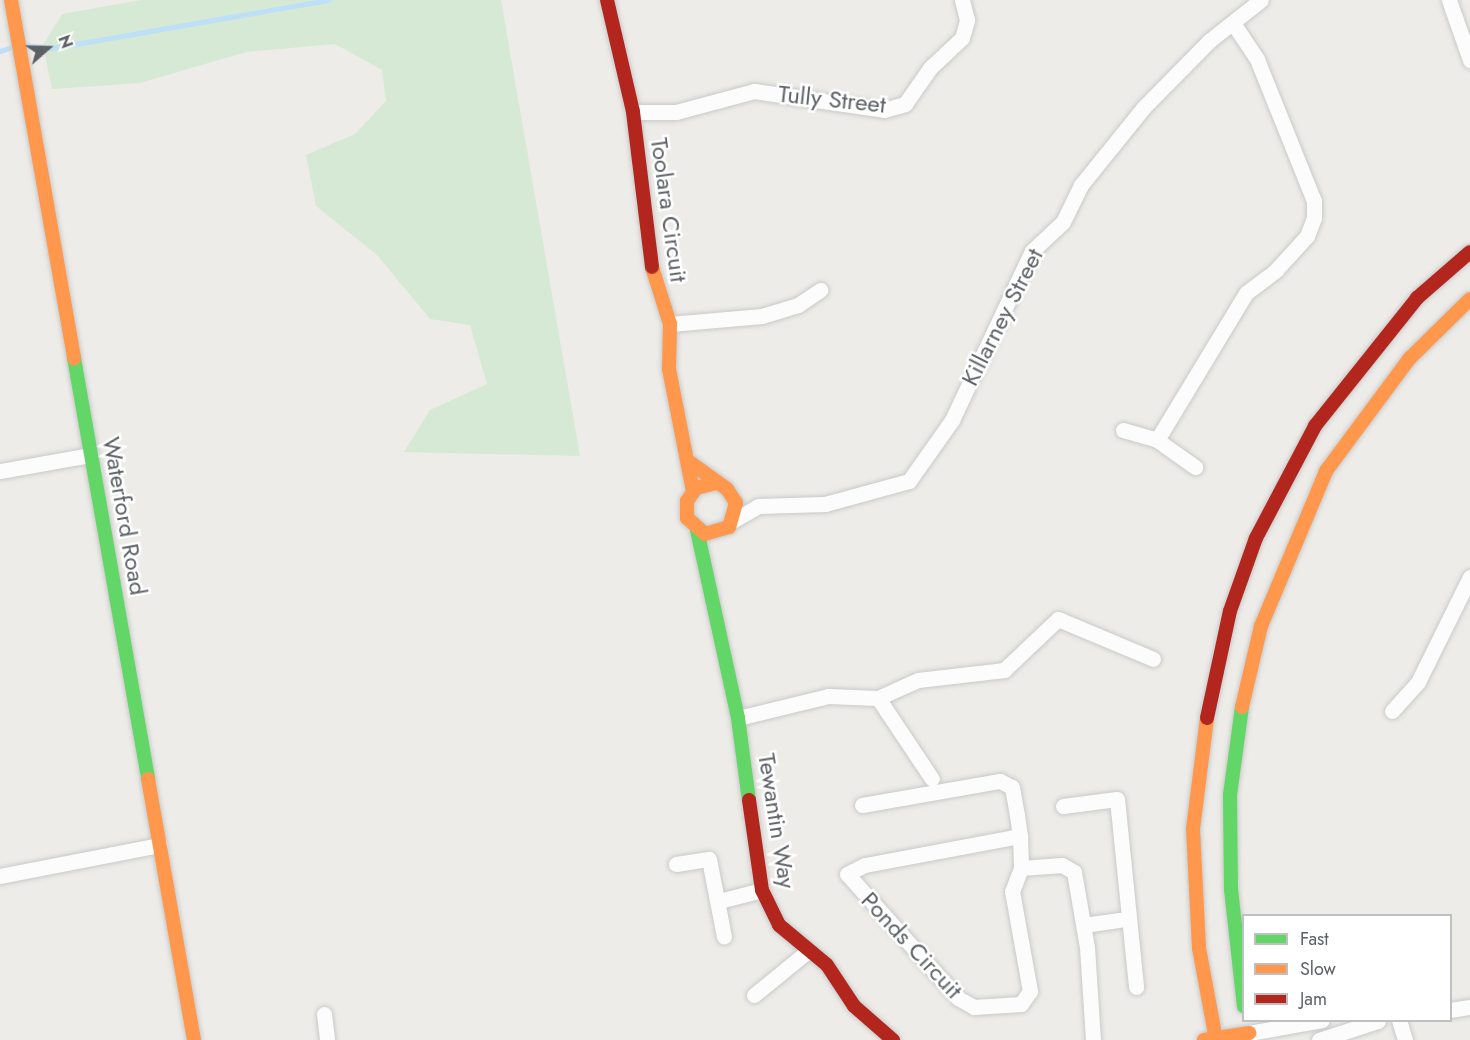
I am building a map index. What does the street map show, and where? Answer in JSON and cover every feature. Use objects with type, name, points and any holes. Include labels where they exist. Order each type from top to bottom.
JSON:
[{"type":"street","name":"Toolara Circuit","points":[[607,0],[633,111],[654,279],[670,324],[669,369],[693,491]]},
{"type":"street","name":"Tully Street","points":[[633,111],[676,112],[754,91],[884,110],[905,104],[930,68],[962,38],[967,20],[962,0]]},
{"type":"street","name":"Killarney Street","points":[[733,495],[758,506],[825,504],[884,492],[909,481],[952,420],[1032,251],[1063,222],[1081,185],[1144,108],[1233,22],[1261,0]]},
{"type":"street","points":[[1449,0],[1470,60]]},
{"type":"street","name":"Waterford Road","points":[[12,2],[194,1040]]},
{"type":"street","points":[[1157,441],[1246,293],[1284,261],[1307,236],[1314,218],[1314,201],[1257,59],[1233,22]]},
{"type":"street","points":[[1309,1022],[1212,1039],[1199,948],[1193,829],[1211,682],[1230,611],[1256,538],[1315,426],[1417,298],[1470,252]]},
{"type":"street","points":[[670,324],[762,316],[798,305],[820,290]]},
{"type":"street","points":[[1242,988],[1231,889],[1230,795],[1243,700],[1261,626],[1326,471],[1410,358],[1470,299]]},
{"type":"street","points":[[1123,430],[1157,441],[1195,467]]},
{"type":"street","points":[[0,471],[92,455]]},
{"type":"street","points":[[688,460],[733,495],[734,520],[722,532],[708,561]]},
{"type":"street","points":[[716,483],[693,491],[686,510],[698,530],[722,532]]},
{"type":"street","name":"Killarney Street","points":[[734,520],[758,506]]},
{"type":"street","name":"Tewantin Way","points":[[698,530],[708,561],[713,613],[738,718],[762,890],[779,925],[827,965],[862,1014],[893,1040]]},
{"type":"street","points":[[1392,711],[1418,682],[1470,577]]},
{"type":"street","points":[[738,718],[828,696],[878,698],[918,680],[1004,670],[1058,619],[1101,632],[1153,659]]},
{"type":"street","points":[[878,698],[932,779]]},
{"type":"street","points":[[862,805],[1005,781],[1014,794],[1020,837]]},
{"type":"street","points":[[1063,806],[1117,799],[1125,920],[1136,987]]},
{"type":"street","name":"Ponds Circuit","points":[[1020,837],[1020,868],[1012,891],[1030,991],[1020,1004],[982,1008],[958,998],[847,874],[865,865],[1020,837]]},
{"type":"street","points":[[0,876],[159,845]]},
{"type":"street","points":[[676,864],[709,859],[719,901],[723,937]]},
{"type":"street","points":[[1020,868],[1070,869],[1084,925],[1093,1040]]},
{"type":"street","points":[[719,901],[762,890]]},
{"type":"street","points":[[1084,925],[1125,920]]},
{"type":"street","points":[[754,996],[808,951]]},
{"type":"street","points":[[1452,1010],[1470,1007]]},
{"type":"street","points":[[324,1014],[327,1040]]},
{"type":"street","points":[[1319,1040],[1372,1022]]},
{"type":"street","points":[[1400,1022],[1405,1040]]},
{"type":"green space","points":[[141,0],[501,0],[580,456],[404,452],[430,410],[487,384],[470,325],[430,319],[377,255],[316,206],[306,155],[355,134],[386,101],[382,70],[335,44],[246,52],[140,83],[52,89],[43,45],[62,14]]},
{"type":"waterway","points":[[25,45],[53,48],[329,0]]},
{"type":"waterway","points":[[0,51],[12,47]]},
{"type":"traffic: fast","points":[[74,358],[148,779]]},
{"type":"traffic: fast","points":[[697,530],[738,718],[749,800]]},
{"type":"traffic: fast","points":[[1242,707],[1230,795],[1231,889],[1242,988]]},
{"type":"traffic: slow","points":[[11,0],[74,358]]},
{"type":"traffic: slow","points":[[652,267],[670,324],[669,369],[693,491]]},
{"type":"traffic: slow","points":[[1242,707],[1261,626],[1326,471],[1410,358],[1470,299]]},
{"type":"traffic: slow","points":[[688,461],[727,489],[736,503],[729,527],[705,534],[687,518],[687,501],[696,488],[716,483]]},
{"type":"traffic: slow","points":[[1207,718],[1193,829],[1199,948],[1216,1040]]},
{"type":"traffic: slow","points":[[148,779],[194,1040]]},
{"type":"traffic: slow","points":[[1204,1040],[1249,1033]]},
{"type":"traffic: jam","points":[[607,0],[633,112],[652,267]]},
{"type":"traffic: jam","points":[[1207,718],[1230,611],[1256,538],[1315,426],[1417,298],[1470,252]]},
{"type":"traffic: jam","points":[[749,800],[762,890],[779,925],[827,965],[854,1006],[893,1040]]}]
